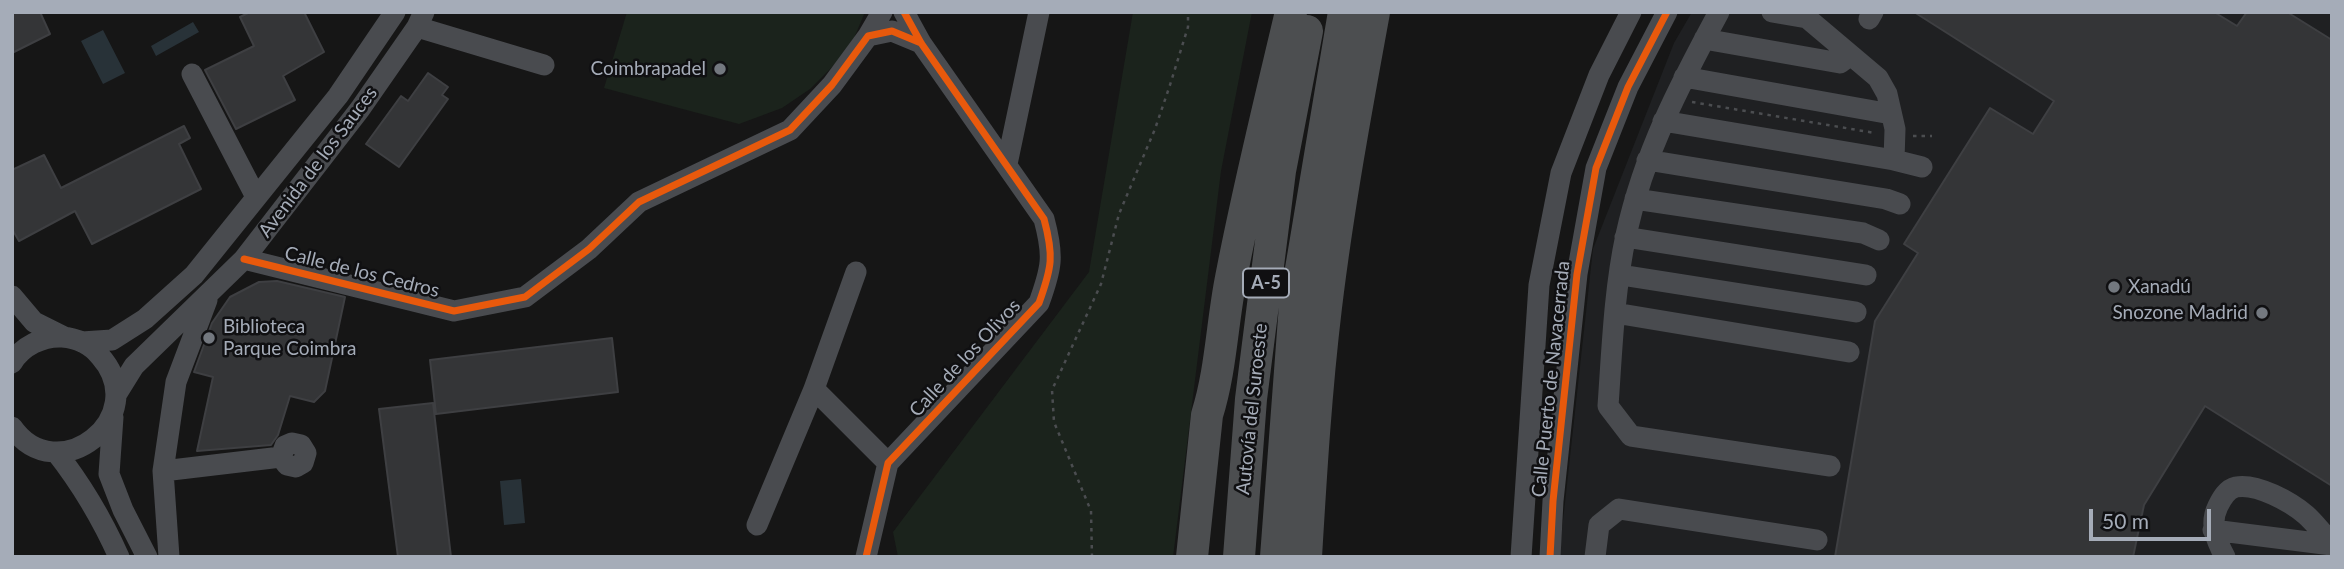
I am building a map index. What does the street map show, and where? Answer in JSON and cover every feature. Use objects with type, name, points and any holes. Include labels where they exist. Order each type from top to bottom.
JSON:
[{"type":"highway","points":[[1192,557],[1207,415],[1205,396],[1235,182],[1272,12]]},
{"type":"highway","points":[[1207,415],[1213,397],[1227,298],[1243,216],[1290,12]]},
{"type":"highway","name":"Autovía del Suroeste","points":[[1239,557],[1251,399],[1280,171],[1311,12]]},
{"type":"highway","name":"Autovía del Suroeste","points":[[1276,557],[1295,305],[1344,12]]},
{"type":"highway","points":[[1306,557],[1315,416],[1326,306],[1354,115],[1374,12]]},
{"type":"street","name":"Avenida de los Sauces","points":[[12,363],[16,356],[32,344],[50,338],[112,340],[145,319],[194,275],[338,96],[395,12]]},
{"type":"street","name":"Calle de los Cedros","points":[[244,259],[454,311],[526,297],[589,249],[639,202],[790,130],[832,85],[882,12]]},
{"type":"street","name":"Calle de los Olivos","points":[[888,463],[1039,303],[1050,274],[1052,247],[1044,219],[921,43],[904,12]]},
{"type":"street","points":[[1007,164],[1039,12]]},
{"type":"street","name":"Calle Puerto de Navacerrada","points":[[1521,557],[1539,285],[1561,173],[1599,75],[1631,12]]},
{"type":"street","name":"Calle Puerto de Navacerrada","points":[[1550,557],[1553,501],[1577,274],[1596,167],[1628,87],[1667,12]]},
{"type":"street","points":[[1718,12],[1672,99],[1647,160],[1635,199],[1626,237],[1615,313],[1608,406],[1631,436],[1830,466]]},
{"type":"street","points":[[1772,12],[1807,18],[1878,78],[1887,94],[1891,114],[1895,136],[1894,160]]},
{"type":"street","name":"Avenida de los Sauces","points":[[56,452],[76,450],[103,432],[134,366],[244,259],[360,109],[421,19]]},
{"type":"street","points":[[421,19],[544,65]]},
{"type":"street","points":[[868,36],[892,31],[921,43]]},
{"type":"street","points":[[1704,39],[1840,63],[1852,55]]},
{"type":"street","points":[[192,74],[256,197]]},
{"type":"street","points":[[1684,77],[1891,114]]},
{"type":"street","points":[[1663,121],[1922,167]]},
{"type":"street","points":[[1647,160],[1886,199],[1900,204]]},
{"type":"street","points":[[1635,199],[1863,233],[1879,240]]},
{"type":"street","points":[[1626,237],[1866,275]]},
{"type":"street","points":[[757,525],[814,389],[856,272]]},
{"type":"street","points":[[1621,275],[1856,312]]},
{"type":"street","points":[[169,557],[163,471],[176,382],[211,291]]},
{"type":"street","points":[[12,296],[34,322],[95,350],[108,365],[115,380],[110,474],[123,510],[147,557]]},
{"type":"street","points":[[1615,313],[1849,352]]},
{"type":"street","points":[[814,389],[888,463],[866,557]]},
{"type":"street","points":[[17,435],[37,448],[56,452],[99,514],[119,557]]},
{"type":"street","points":[[163,471],[281,457]]},
{"type":"street","points":[[2225,557],[2213,530],[2216,510],[2224,494],[2236,487],[2280,497],[2306,515],[2332,544]]},
{"type":"street","points":[[1595,557],[1599,525],[1619,509],[1817,540]]},
{"type":"street","points":[[2213,530],[2332,544]]},
{"type":"path","points":[[1092,557],[1091,511],[1055,422],[1052,390],[1101,284],[1119,214],[1155,129],[1170,85],[1188,27],[1188,12]]},
{"type":"path","points":[[1672,99],[1895,136],[1932,136]]},
{"type":"shaded area","name":"Coimbrapadel","points":[[627,12],[865,12],[849,50],[810,89],[782,108],[739,124],[604,88]]},
{"type":"shaded area","points":[[1133,12],[1252,12],[1221,171],[1173,557],[898,557],[893,532],[1089,272]]},
{"type":"shaded area","points":[[1692,12],[2332,12],[2332,557],[1559,557],[1593,249],[1674,43]]},
{"type":"shaded area","points":[[193,22],[199,32],[156,56],[151,46]]},
{"type":"shaded area","points":[[103,30],[125,73],[103,84],[81,41]]},
{"type":"shaded area","points":[[521,479],[525,523],[504,525],[500,481]]},
{"type":"building","points":[[12,12],[40,12],[50,34],[12,53]]},
{"type":"building","points":[[250,12],[304,12],[324,52],[283,76],[295,100],[236,129],[205,70],[254,46],[240,17]]},
{"type":"building","name":"Xanadú","points":[[1914,12],[2214,12],[2237,26],[2247,12],[2287,12],[2332,40],[2332,486],[2205,406],[2144,505],[2133,557],[1835,557],[1875,321],[1918,253],[1904,244],[1990,108],[2033,134],[2054,101]]},
{"type":"building","points":[[428,73],[448,87],[442,95],[448,99],[399,167],[366,144],[401,96],[408,101]]},
{"type":"building","points":[[184,126],[190,138],[179,144],[201,189],[92,244],[75,211],[19,241],[12,229],[12,170],[44,155],[61,188]]},
{"type":"building","points":[[277,281],[345,297],[325,391],[314,402],[290,396],[278,435],[271,445],[197,451],[213,377],[194,372],[212,323],[230,297],[259,282]]},
{"type":"building","points":[[612,338],[618,392],[436,414],[430,360]]},
{"type":"building","points":[[433,403],[451,557],[398,557],[379,409]]},
{"type":"cycle path","points":[[866,557],[888,463],[1039,303],[1050,261],[1044,219],[921,43],[904,12]]},
{"type":"cycle path","points":[[1550,557],[1553,501],[1577,274],[1596,168],[1628,87],[1667,12]]},
{"type":"cycle path","points":[[244,259],[454,311],[525,297],[589,249],[639,202],[790,130],[832,85],[868,36],[892,31],[921,43]]},
{"type":"place","name":"Coimbrapadel","points":[[720,69]]},
{"type":"place","name":"Xanadú","points":[[2114,287]]},
{"type":"place","name":"Snozone Madrid","points":[[2262,313]]},
{"type":"place","name":"Biblioteca Parque Coimbra","points":[[209,338]]}]
